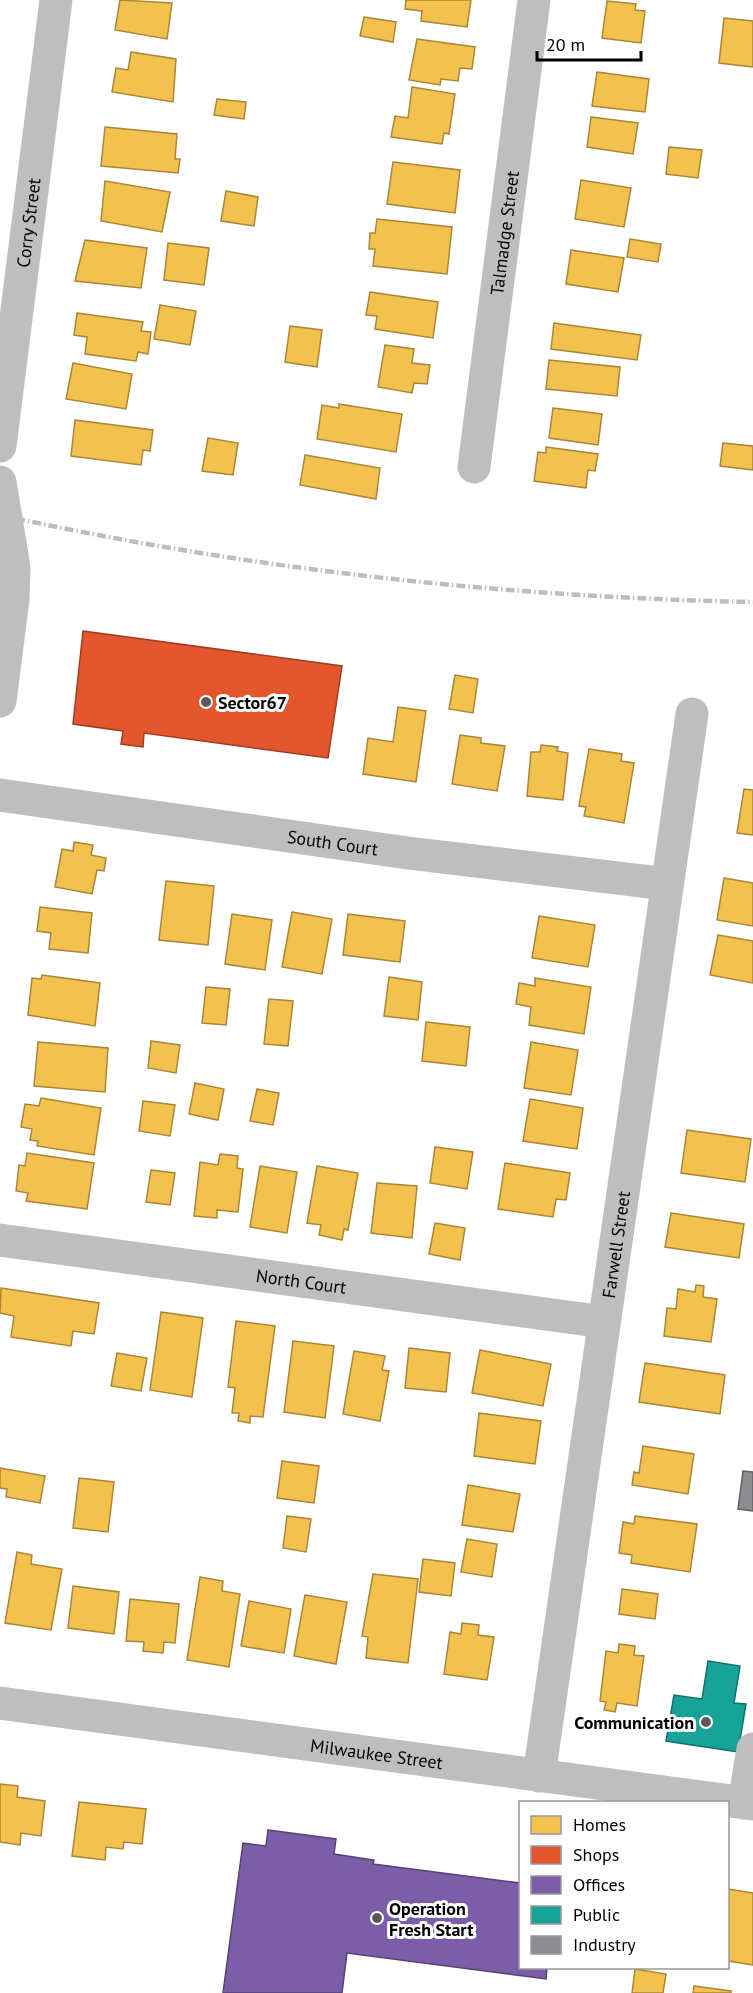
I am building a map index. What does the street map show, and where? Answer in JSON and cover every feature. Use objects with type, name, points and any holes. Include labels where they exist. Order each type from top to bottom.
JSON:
[{"type":"street","name":"Corry Street","points":[[0,446],[56,0]]},
{"type":"street","name":"Talmadge Street","points":[[474,467],[534,0]]},
{"type":"street","points":[[0,482],[14,568],[14,599],[0,701]]},
{"type":"street","name":"Farwell Street","points":[[538,1776],[692,714]]},
{"type":"street","name":"South Court","points":[[0,795],[408,853],[668,884]]},
{"type":"street","name":"North Court","points":[[0,1240],[604,1322]]},
{"type":"street","name":"Milwaukee Street","points":[[0,1703],[749,1803]]},
{"type":"street","points":[[749,1803],[753,1749]]},
{"type":"building: Homes","points":[[120,0],[172,3],[167,39],[115,30]]},
{"type":"building: Homes","points":[[406,0],[471,0],[467,27],[421,21],[422,11],[405,9]]},
{"type":"building: Homes","points":[[607,1],[636,4],[635,10],[645,11],[641,43],[602,38]]},
{"type":"building: Homes","points":[[364,17],[396,22],[393,42],[360,36]]},
{"type":"building: Homes","points":[[724,18],[753,21],[753,67],[719,63]]},
{"type":"building: Homes","points":[[417,39],[475,47],[472,69],[460,68],[458,81],[441,79],[440,85],[409,80]]},
{"type":"building: Homes","points":[[131,52],[176,59],[173,102],[112,92],[116,68],[128,70]]},
{"type":"building: Homes","points":[[597,72],[649,79],[645,112],[592,106]]},
{"type":"building: Homes","points":[[412,87],[455,94],[449,134],[444,133],[442,144],[391,137],[395,116],[408,118]]},
{"type":"building: Homes","points":[[217,99],[246,102],[244,119],[214,115]]},
{"type":"building: Homes","points":[[591,117],[638,123],[633,154],[587,147]]},
{"type":"building: Homes","points":[[105,127],[177,134],[175,159],[180,159],[178,173],[101,166]]},
{"type":"building: Homes","points":[[669,147],[702,150],[698,178],[666,174]]},
{"type":"building: Homes","points":[[393,162],[460,170],[455,213],[387,204]]},
{"type":"building: Homes","points":[[581,180],[631,188],[624,227],[575,219]]},
{"type":"building: Homes","points":[[105,181],[170,192],[162,232],[101,221]]},
{"type":"building: Homes","points":[[226,191],[258,197],[254,226],[221,221]]},
{"type":"building: Homes","points":[[377,219],[452,227],[447,274],[373,266],[375,249],[369,249],[370,233],[375,233]]},
{"type":"building: Homes","points":[[630,239],[661,244],[658,262],[627,257]]},
{"type":"building: Homes","points":[[85,240],[147,248],[141,288],[75,281]]},
{"type":"building: Homes","points":[[168,243],[209,248],[204,285],[164,280]]},
{"type":"building: Homes","points":[[571,250],[624,258],[618,292],[566,284]]},
{"type":"building: Homes","points":[[370,292],[438,302],[433,338],[375,329],[377,316],[366,315]]},
{"type":"building: Homes","points":[[160,305],[196,311],[190,345],[154,339]]},
{"type":"building: Homes","points":[[77,313],[143,322],[141,331],[151,332],[148,354],[138,352],[136,361],[85,354],[87,337],[74,335]]},
{"type":"building: Homes","points":[[554,323],[641,335],[637,360],[551,349]]},
{"type":"building: Homes","points":[[290,326],[322,330],[317,367],[285,362]]},
{"type":"building: Homes","points":[[385,345],[414,349],[412,363],[430,365],[427,384],[414,383],[412,393],[378,387]]},
{"type":"building: Homes","points":[[549,360],[620,367],[617,396],[546,389]]},
{"type":"building: Homes","points":[[73,363],[132,374],[126,409],[66,399]]},
{"type":"building: Homes","points":[[339,404],[402,414],[396,452],[317,439],[322,405],[339,408]]},
{"type":"building: Homes","points":[[553,408],[602,414],[598,445],[549,438]]},
{"type":"building: Homes","points":[[75,420],[153,430],[150,451],[143,450],[141,465],[71,456]]},
{"type":"building: Homes","points":[[208,438],[238,443],[233,475],[202,471]]},
{"type":"building: Homes","points":[[723,443],[753,446],[753,470],[720,466]]},
{"type":"building: Homes","points":[[546,447],[598,454],[595,471],[588,470],[586,488],[534,481],[538,452],[546,453]]},
{"type":"building: Homes","points":[[305,455],[380,468],[376,499],[300,485]]},
{"type":"building: Homes","points":[[455,675],[478,679],[473,713],[449,709]]},
{"type":"building: Homes","points":[[398,707],[426,711],[416,782],[363,774],[368,738],[393,742]]},
{"type":"building: Homes","points":[[460,735],[481,738],[481,743],[505,746],[497,791],[452,784]]},
{"type":"building: Homes","points":[[541,745],[558,747],[557,751],[568,753],[563,800],[527,796],[531,752],[540,752]]},
{"type":"building: Homes","points":[[589,749],[622,754],[621,761],[634,763],[624,823],[584,816],[586,807],[579,806]]},
{"type":"building: Homes","points":[[744,789],[753,790],[753,835],[737,833]]},
{"type":"building: Homes","points":[[74,842],[93,845],[91,855],[106,858],[104,871],[97,870],[92,894],[55,887],[62,849],[73,851]]},
{"type":"building: Homes","points":[[724,878],[753,883],[753,926],[717,920]]},
{"type":"building: Homes","points":[[166,881],[214,886],[208,945],[159,940]]},
{"type":"building: Homes","points":[[40,907],[92,913],[88,953],[49,949],[51,933],[37,931]]},
{"type":"building: Homes","points":[[292,912],[332,919],[322,974],[282,967]]},
{"type":"building: Homes","points":[[232,914],[272,920],[265,970],[225,964]]},
{"type":"building: Homes","points":[[348,914],[405,921],[400,962],[343,955]]},
{"type":"building: Homes","points":[[539,916],[595,925],[588,967],[532,958]]},
{"type":"building: Homes","points":[[718,935],[753,941],[753,983],[710,975]]},
{"type":"building: Homes","points":[[42,975],[100,983],[95,1026],[28,1015],[32,978],[41,979]]},
{"type":"building: Homes","points":[[389,977],[422,982],[418,1020],[384,1016]]},
{"type":"building: Homes","points":[[535,978],[591,987],[584,1034],[529,1025],[531,1007],[516,1004],[519,983],[535,986]]},
{"type":"building: Homes","points":[[206,987],[230,989],[226,1025],[202,1023]]},
{"type":"building: Homes","points":[[269,999],[293,1001],[288,1046],[264,1044]]},
{"type":"building: Homes","points":[[426,1022],[470,1027],[466,1066],[422,1061]]},
{"type":"building: Homes","points":[[151,1041],[180,1045],[176,1073],[148,1068]]},
{"type":"building: Homes","points":[[38,1042],[108,1048],[105,1092],[34,1086]]},
{"type":"building: Homes","points":[[531,1042],[578,1050],[571,1095],[524,1088]]},
{"type":"building: Homes","points":[[195,1083],[224,1089],[218,1120],[189,1114]]},
{"type":"building: Homes","points":[[257,1089],[279,1093],[273,1125],[250,1121]]},
{"type":"building: Homes","points":[[41,1098],[101,1108],[94,1155],[37,1146],[38,1141],[30,1140],[32,1129],[21,1127],[25,1104],[39,1106]]},
{"type":"building: Homes","points":[[530,1099],[583,1108],[577,1149],[523,1141]]},
{"type":"building: Homes","points":[[143,1101],[175,1105],[170,1136],[139,1131]]},
{"type":"building: Homes","points":[[687,1130],[751,1139],[745,1182],[681,1173]]},
{"type":"building: Homes","points":[[435,1147],[473,1152],[467,1189],[430,1183]]},
{"type":"building: Homes","points":[[27,1153],[94,1163],[87,1209],[26,1201],[28,1193],[16,1191],[19,1165],[25,1166]]},
{"type":"building: Homes","points":[[220,1154],[238,1156],[237,1168],[243,1169],[238,1212],[217,1210],[217,1218],[194,1216],[200,1162],[218,1165]]},
{"type":"building: Homes","points":[[505,1163],[570,1173],[566,1200],[556,1199],[553,1217],[498,1209]]},
{"type":"building: Homes","points":[[260,1166],[297,1172],[287,1233],[250,1227]]},
{"type":"building: Homes","points":[[317,1166],[358,1173],[348,1230],[344,1229],[342,1240],[319,1235],[321,1225],[307,1223]]},
{"type":"building: Homes","points":[[151,1170],[175,1173],[170,1205],[146,1202]]},
{"type":"building: Homes","points":[[377,1183],[417,1186],[412,1238],[371,1233]]},
{"type":"building: Homes","points":[[671,1213],[744,1224],[739,1258],[665,1247]]},
{"type":"building: Homes","points":[[435,1223],[465,1228],[460,1260],[429,1254]]},
{"type":"building: Homes","points":[[696,1285],[704,1286],[703,1297],[717,1299],[711,1342],[664,1336],[667,1308],[676,1309],[678,1289],[695,1292]]},
{"type":"building: Homes","points":[[1,1288],[99,1303],[94,1334],[73,1331],[71,1346],[11,1337],[14,1316],[0,1313]]},
{"type":"building: Homes","points":[[161,1312],[203,1318],[192,1397],[150,1390]]},
{"type":"building: Homes","points":[[236,1321],[275,1326],[263,1417],[250,1416],[250,1423],[238,1421],[239,1413],[232,1413],[235,1388],[228,1387]]},
{"type":"building: Homes","points":[[293,1341],[334,1346],[325,1418],[284,1412]]},
{"type":"building: Homes","points":[[409,1348],[450,1353],[446,1392],[405,1388]]},
{"type":"building: Homes","points":[[480,1350],[551,1364],[543,1406],[472,1393]]},
{"type":"building: Homes","points":[[354,1351],[385,1356],[382,1370],[389,1371],[380,1421],[343,1414]]},
{"type":"building: Homes","points":[[117,1353],[147,1358],[141,1391],[111,1386]]},
{"type":"building: Homes","points":[[645,1363],[725,1375],[720,1414],[639,1402]]},
{"type":"building: Homes","points":[[479,1413],[541,1421],[535,1464],[474,1456]]},
{"type":"building: Homes","points":[[643,1446],[694,1454],[688,1494],[632,1485],[634,1472],[639,1473]]},
{"type":"building: Homes","points":[[282,1461],[319,1466],[314,1503],[277,1498]]},
{"type":"building: Homes","points":[[0,1468],[45,1476],[40,1503],[6,1497],[7,1489],[0,1488]]},
{"type":"building: Homes","points":[[79,1478],[114,1482],[108,1532],[73,1528]]},
{"type":"building: Homes","points":[[468,1485],[520,1494],[513,1532],[462,1525]]},
{"type":"building: Homes","points":[[287,1516],[311,1519],[306,1552],[283,1548]]},
{"type":"building: Homes","points":[[635,1516],[697,1524],[690,1572],[631,1563],[632,1555],[619,1553],[623,1522],[634,1524]]},
{"type":"building: Homes","points":[[467,1539],[497,1544],[492,1577],[461,1572]]},
{"type":"building: Homes","points":[[17,1552],[32,1555],[31,1564],[62,1569],[51,1630],[5,1623]]},
{"type":"building: Homes","points":[[423,1559],[455,1563],[451,1596],[419,1592]]},
{"type":"building: Homes","points":[[373,1574],[418,1579],[408,1663],[366,1658],[368,1637],[362,1636]]},
{"type":"building: Homes","points":[[200,1577],[223,1581],[222,1591],[240,1594],[229,1667],[187,1660]]},
{"type":"building: Homes","points":[[73,1586],[119,1592],[114,1634],[68,1628]]},
{"type":"building: Homes","points":[[622,1589],[658,1594],[655,1619],[619,1614]]},
{"type":"building: Homes","points":[[305,1595],[347,1602],[336,1664],[294,1656]]},
{"type":"building: Homes","points":[[130,1599],[179,1604],[175,1643],[164,1642],[163,1653],[143,1651],[144,1642],[126,1641]]},
{"type":"building: Homes","points":[[249,1601],[291,1609],[284,1653],[241,1646]]},
{"type":"building: Homes","points":[[462,1623],[479,1625],[478,1635],[494,1637],[487,1680],[444,1674],[450,1632],[461,1634]]},
{"type":"building: Homes","points":[[619,1644],[635,1646],[634,1655],[644,1656],[637,1706],[617,1703],[615,1712],[604,1710],[606,1702],[600,1701],[606,1651],[618,1653]]},
{"type":"building: Homes","points":[[0,1784],[18,1786],[17,1797],[45,1801],[41,1836],[21,1833],[20,1845],[0,1842]]},
{"type":"building: Homes","points":[[79,1802],[146,1809],[142,1844],[124,1842],[123,1849],[106,1847],[105,1860],[72,1856]]},
{"type":"building: Homes","points":[[729,1889],[753,1893],[753,1965],[729,1961]]},
{"type":"building: Homes","points":[[635,1969],[666,1974],[663,1993],[632,1993]]},
{"type":"building: Homes","points":[[694,1986],[731,1991],[731,1993],[693,1993]]},
{"type":"building: Shops","name":"Sector67","points":[[83,631],[342,666],[328,758],[144,733],[143,747],[121,744],[123,731],[73,724]]},
{"type":"building: Offices","name":"Operation Fresh Start","points":[[268,1830],[336,1839],[334,1854],[374,1860],[373,1864],[519,1883],[519,1969],[547,1969],[546,1979],[347,1953],[342,1993],[223,1993],[243,1843],[266,1846]]},
{"type":"building: Public","name":"Communication","points":[[708,1661],[740,1666],[734,1703],[746,1704],[738,1752],[666,1741],[674,1695],[702,1699]]},
{"type":"building: Industry","points":[[743,1471],[753,1472],[753,1511],[738,1509]]},
{"type":"railway","points":[[0,515],[186,551],[374,577],[563,594],[753,602]]},
{"type":"place","name":"Sector67","points":[[206,702]]},
{"type":"place","name":"Communication","points":[[706,1722]]},
{"type":"place","name":"Operation Fresh Start","points":[[377,1918]]}]
